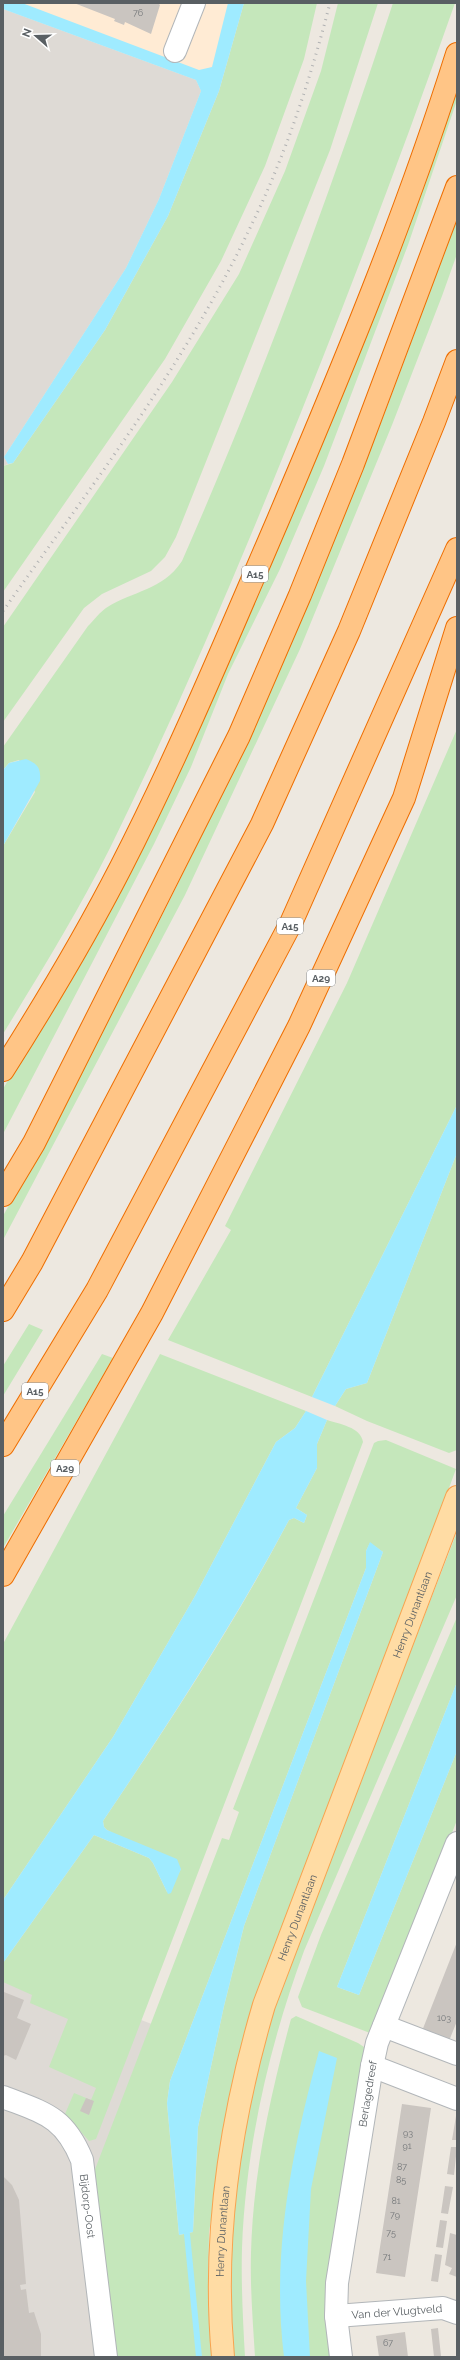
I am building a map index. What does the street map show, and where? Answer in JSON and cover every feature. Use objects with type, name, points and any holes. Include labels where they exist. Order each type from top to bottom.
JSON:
[{"type":"highway","name":"A15","points":[[3,1070],[65,971],[121,867],[175,755],[328,400],[389,247],[457,54]]},
{"type":"highway","points":[[3,1195],[34,1143],[239,736],[300,595],[350,471],[457,187]]},
{"type":"highway","points":[[3,1310],[32,1262],[262,824],[349,631],[434,422],[457,361]]},
{"type":"highway","name":"A15","points":[[3,1445],[97,1290],[292,924],[457,549]]},
{"type":"highway","name":"A29","points":[[3,1575],[152,1313],[299,1026],[404,798],[457,628]]},
{"type":"main road","name":"Henry Dunantlaan","points":[[223,2357],[221,2327],[220,2240],[226,2180],[247,2063],[264,2006],[457,1498]]},
{"type":"street","points":[[175,51],[194,3]]},
{"type":"street","name":"Berlagedreef","points":[[341,2357],[336,2316],[337,2283],[372,2066],[384,2026],[457,1845]]},
{"type":"street","points":[[384,2026],[457,2054]]},
{"type":"street","points":[[372,2066],[457,2099]]},
{"type":"street","name":"Bijdorp-Oost","points":[[3,2097],[48,2114],[73,2138],[82,2160],[106,2357]]},
{"type":"street","name":"Van der Vlugtveld","points":[[336,2316],[443,2308],[457,2313]]},
{"type":"shaded area","points":[[11,3],[233,3],[214,75],[197,73]]},
{"type":"shaded area","points":[[3,9],[196,80],[201,91],[159,199],[126,268],[4,457],[8,464],[3,466]]},
{"type":"shaded area","points":[[3,1968],[173,2032],[127,2135],[155,2357],[3,2357]]},
{"type":"green space","points":[[244,3],[317,3],[304,59],[265,166],[221,261],[165,359],[3,592],[3,466],[13,463],[105,330],[168,216],[219,91]]},
{"type":"green space","points":[[338,3],[378,3],[330,150],[176,537],[165,557],[151,571],[102,594],[84,608],[3,722],[3,627],[172,382],[239,274],[285,171],[321,71]]},
{"type":"green space","points":[[393,3],[455,3],[370,237],[258,517],[197,660],[155,754],[98,872],[3,1034],[3,846],[35,792],[19,760],[9,763],[3,770],[3,747],[88,626],[99,614],[116,602],[157,584],[174,571],[182,561],[268,354],[320,215]]},
{"type":"green space","points":[[457,72],[457,100],[408,245],[324,466],[280,569],[228,674],[191,767],[154,844],[3,1134],[3,1089],[125,876]]},
{"type":"green space","points":[[457,214],[457,254],[442,296],[392,425],[300,649],[185,895],[3,1240],[3,1216],[147,945],[193,853],[280,668],[372,446],[410,347]]},
{"type":"green space","points":[[457,729],[457,1105],[312,1397],[168,1340],[231,1230],[225,1226],[347,983]]},
{"type":"green space","points":[[457,1153],[457,1450],[449,1453],[367,1421],[335,1406],[346,1389],[367,1383]]},
{"type":"green space","points":[[29,1324],[43,1330],[3,1396],[3,1366]]},
{"type":"green space","points":[[102,1354],[113,1358],[3,1548],[3,1516]]},
{"type":"green space","points":[[160,1354],[306,1411],[295,1428],[276,1442],[195,1596],[113,1737],[3,1900],[3,1644]]},
{"type":"green space","points":[[327,1420],[354,1430],[361,1437],[363,1442],[96,2139],[89,2141],[65,2114],[74,2093],[91,2100],[96,2088],[49,2067],[68,2019],[30,2003],[32,1995],[3,1982],[3,1963],[94,1835],[149,1858],[167,1892],[181,1869],[107,1830],[104,1827],[103,1821],[223,1636],[289,1520],[294,1518],[304,1523],[307,1515],[296,1508],[317,1468],[317,1444]]},
{"type":"green space","points":[[386,1440],[456,1469],[391,1645],[255,2001],[237,2061],[209,2232],[208,2296],[212,2357],[117,2357],[94,2172],[222,1838],[229,1840],[239,1812],[233,1809],[374,1443]],"holes":[[[370,1543],[383,1552],[244,1926],[224,2006],[198,2127],[193,2232],[179,2235],[167,2103],[170,2081],[366,1568],[366,1551]]]},
{"type":"green space","points":[[457,1532],[457,1595],[304,1951],[280,2023],[261,2097],[248,2172],[242,2248],[245,2357],[234,2357],[231,2279],[234,2201],[244,2123],[261,2047],[269,2018],[289,1960]]},
{"type":"green space","points":[[457,1617],[457,1682],[337,1987],[359,1995],[457,1751],[457,1820],[377,2026],[370,2033],[302,2007],[298,1997],[321,1935]]},
{"type":"green space","points":[[296,2016],[358,2043],[364,2047],[365,2052],[334,2357],[255,2357],[251,2253],[255,2194],[264,2135],[276,2077],[291,2019]]},
{"type":"water","points":[[3,3],[22,3],[199,70],[212,67],[228,3],[244,3],[219,91],[168,216],[105,330],[13,463],[8,464],[4,457],[126,268],[159,199],[201,91],[196,80],[3,9]]},
{"type":"water","points":[[26,759],[38,767],[40,781],[3,846],[3,770],[9,763]]},
{"type":"water","points":[[457,1105],[457,1153],[367,1383],[346,1389],[335,1406],[312,1397]]},
{"type":"water","points":[[306,1411],[327,1420],[317,1444],[317,1468],[296,1508],[307,1515],[304,1523],[294,1518],[289,1520],[223,1636],[103,1821],[104,1827],[107,1830],[177,1859],[181,1869],[171,1893],[168,1894],[153,1863],[149,1858],[94,1835],[3,1963],[3,1900],[113,1737],[195,1596],[276,1442],[295,1428]]},
{"type":"water","points":[[370,1542],[383,1552],[244,1926],[224,2006],[198,2127],[193,2232],[179,2235],[167,2103],[170,2081],[366,1568],[366,1551]]},
{"type":"water","points":[[457,1682],[457,1751],[359,1995],[337,1987]]},
{"type":"water","points":[[319,2051],[337,2058],[311,2189],[306,2281],[310,2357],[284,2357],[280,2280],[286,2202],[300,2126]]},
{"type":"building","points":[[74,3],[158,3],[160,5],[151,34],[125,22],[124,25],[114,21],[115,19]]},
{"type":"building","points":[[457,1942],[457,2021],[449,2041],[422,2031]]},
{"type":"building","points":[[4,1992],[24,2000],[17,2018],[31,2024],[16,2060],[6,2055],[3,2056]]},
{"type":"building","points":[[86,2098],[94,2101],[89,2115],[80,2111]]},
{"type":"building","points":[[402,2104],[431,2108],[405,2277],[376,2273]]},
{"type":"building","points":[[456,2116],[457,2140],[452,2140]]},
{"type":"building","points":[[451,2147],[457,2147],[454,2175],[447,2174]]},
{"type":"building","points":[[3,2176],[12,2185],[19,2200],[26,2284],[20,2285],[21,2290],[26,2289],[29,2313],[34,2312],[41,2334],[41,2357],[3,2357]]},
{"type":"building","points":[[445,2186],[453,2187],[448,2214],[441,2213]]},
{"type":"building","points":[[440,2220],[447,2221],[443,2248],[436,2247]]},
{"type":"building","points":[[450,2233],[457,2235],[457,2277],[449,2274],[452,2268],[445,2265]]},
{"type":"building","points":[[435,2254],[442,2255],[438,2282],[431,2281]]},
{"type":"building","points":[[438,2328],[441,2356],[434,2357],[431,2329]]},
{"type":"building","points":[[405,2332],[408,2357],[379,2357],[376,2336]]},
{"type":"waterway","points":[[187,2234],[199,2357]]},
{"type":"railway","points":[[3,611],[102,472],[166,378],[223,280],[249,230],[285,147],[305,90],[330,3]]}]
